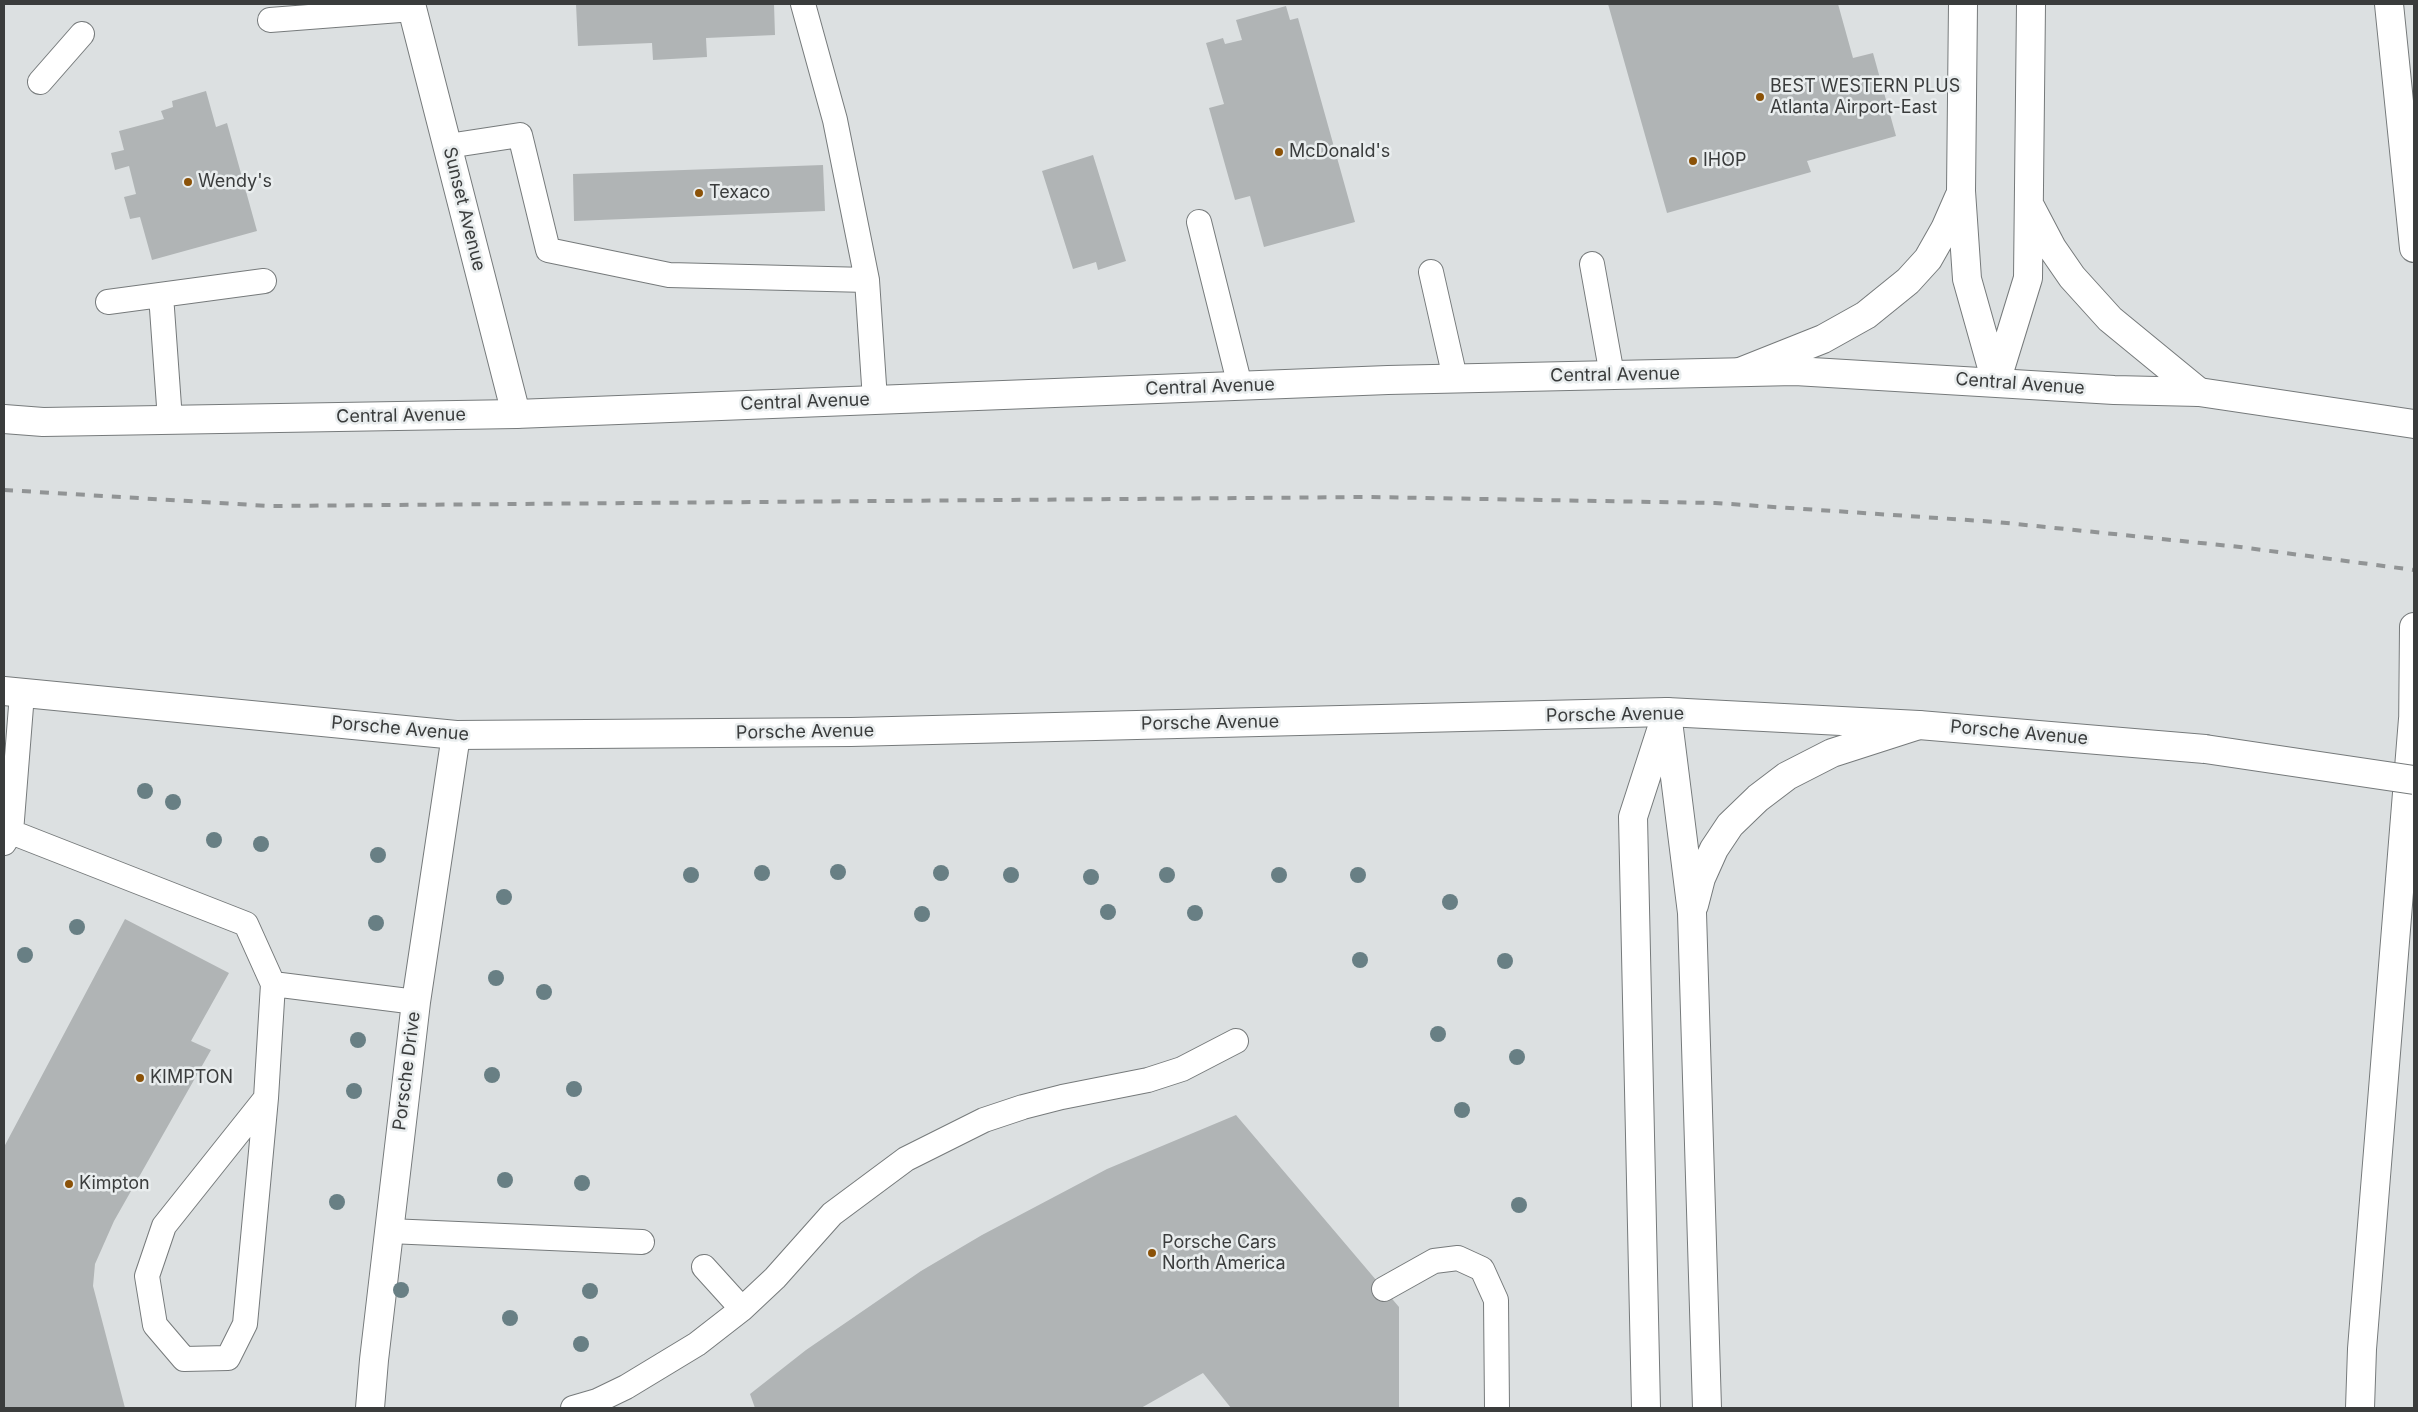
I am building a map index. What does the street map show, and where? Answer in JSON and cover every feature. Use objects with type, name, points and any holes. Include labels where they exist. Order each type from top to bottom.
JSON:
[{"type":"main road","points":[[1963,4],[1961,191],[1967,279],[1996,382]]},
{"type":"main road","points":[[1996,382],[2028,278],[2031,4]]},
{"type":"main road","points":[[2389,4],[2414,248]]},
{"type":"main road","name":"Sunset Avenue","points":[[412,6],[516,414]]},
{"type":"main road","points":[[1740,372],[1823,339],[1866,315],[1901,287],[1928,259],[1945,229],[1961,191]]},
{"type":"main road","points":[[2029,204],[2052,248],[2072,277],[2110,319],[2199,392]]},
{"type":"main road","name":"Central Avenue","points":[[4,419],[42,422],[516,414],[1455,378],[1795,371],[2199,392],[2414,424]]},
{"type":"main road","points":[[2414,627],[2414,781]]},
{"type":"main road","name":"Porsche Avenue","points":[[13,692],[456,735],[851,732],[1667,712],[1919,725],[2205,749],[2414,781]]},
{"type":"main road","points":[[1667,712],[1692,913],[1707,1408]]},
{"type":"main road","points":[[1646,1408],[1633,817],[1667,712]]},
{"type":"main road","points":[[2360,1408],[2362,1349],[2413,719]]},
{"type":"main road","points":[[1692,913],[1701,878],[1714,849],[1730,825],[1758,798],[1787,776],[1832,753],[1919,725]]},
{"type":"main road","name":"Porsche Drive","points":[[370,1408],[416,1002],[456,735]]},
{"type":"lane","points":[[804,4],[835,120],[867,280],[875,400]]},
{"type":"lane","points":[[270,20],[412,6]]},
{"type":"lane","points":[[40,82],[82,34]]},
{"type":"lane","points":[[448,146],[520,135],[548,250],[669,275],[867,280]]},
{"type":"lane","points":[[1199,222],[1240,386]]},
{"type":"lane","points":[[1592,264],[1612,375]]},
{"type":"lane","points":[[1431,272],[1455,378]]},
{"type":"lane","points":[[108,302],[264,281]]},
{"type":"lane","points":[[161,295],[170,420]]},
{"type":"lane","points":[[13,692],[7,838],[246,924],[273,984],[266,1098],[245,1324],[228,1358],[184,1359],[155,1325],[147,1276],[164,1226],[266,1098]]},
{"type":"lane","points":[[273,984],[416,1002]]},
{"type":"lane","points":[[573,1408],[597,1401],[634,1382],[696,1344],[742,1309],[775,1278],[832,1214],[906,1159],[984,1120],[1062,1097],[1148,1080],[1182,1069],[1236,1041]]},
{"type":"lane","points":[[389,1231],[642,1242]]},
{"type":"lane","points":[[1384,1289],[1434,1261],[1458,1258],[1482,1268],[1496,1300],[1497,1408]]},
{"type":"lane","points":[[704,1267],[742,1309]]},
{"type":"building","points":[[576,4],[774,4],[775,35],[706,38],[707,57],[653,60],[652,43],[578,46]]},
{"type":"building","name":"BEST WESTERN PLUS Atlanta Airport-East","points":[[1608,4],[1838,4],[1853,58],[1873,53],[1896,136],[1807,161],[1811,172],[1667,213]]},
{"type":"building","name":"McDonald's","points":[[1286,6],[1290,20],[1298,18],[1355,222],[1264,247],[1250,196],[1235,200],[1209,108],[1224,104],[1206,43],[1223,38],[1225,44],[1242,40],[1236,20]]},
{"type":"building","name":"Wendy's","points":[[206,91],[216,127],[227,123],[257,231],[152,260],[140,217],[130,219],[124,197],[136,194],[129,166],[115,170],[111,153],[124,150],[119,131],[164,119],[161,111],[173,107],[172,101]]},
{"type":"building","points":[[1093,155],[1126,261],[1098,270],[1096,262],[1073,269],[1042,171]]},
{"type":"building","name":"Texaco","points":[[823,165],[825,211],[574,221],[573,174]]},
{"type":"building","name":"Kimpton","points":[[125,919],[229,973],[191,1041],[211,1050],[114,1221],[95,1264],[93,1286],[125,1408],[4,1408],[4,1147]]},
{"type":"building","name":"Porsche Cars North America","points":[[1236,1115],[1399,1307],[1399,1408],[1231,1408],[1203,1373],[1141,1408],[755,1408],[750,1394],[806,1350],[921,1271],[982,1235],[1107,1169]]},
{"type":"railway","points":[[4,490],[270,506],[1368,497],[1715,503],[1997,522],[2240,547],[2414,570]]},
{"type":"place","name":"BEST WESTERN PLUS Atlanta Airport-East","points":[[1760,97]]},
{"type":"place","name":"McDonald's","points":[[1279,152]]},
{"type":"place","name":"IHOP","points":[[1693,161]]},
{"type":"place","name":"Wendy's","points":[[188,182]]},
{"type":"place","name":"Texaco","points":[[699,193]]},
{"type":"place","name":"KIMPTON","points":[[140,1078]]},
{"type":"place","name":"Kimpton","points":[[69,1184]]},
{"type":"place","name":"Porsche Cars North America","points":[[1152,1253]]}]
